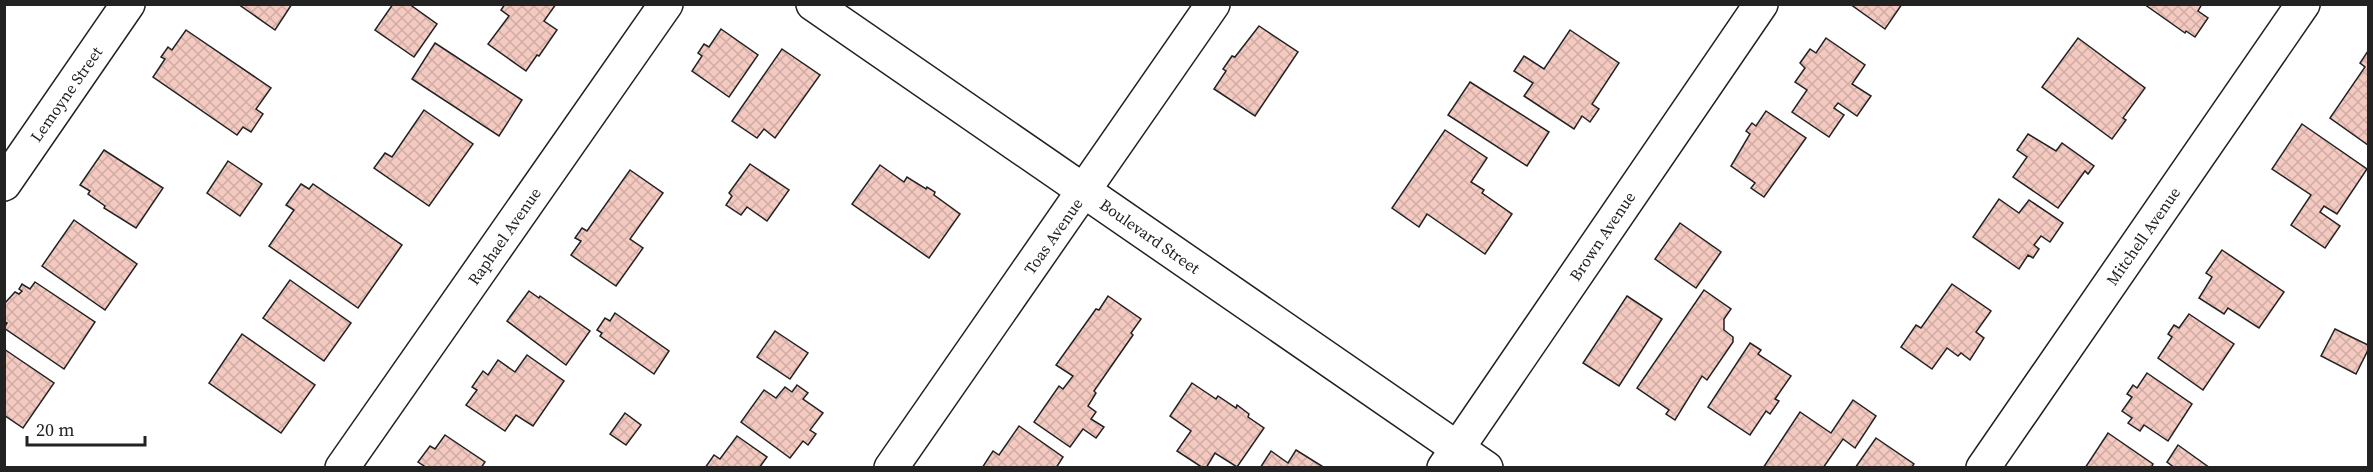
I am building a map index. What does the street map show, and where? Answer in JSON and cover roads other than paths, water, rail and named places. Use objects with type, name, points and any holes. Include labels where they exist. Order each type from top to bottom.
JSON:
[{"type":"street","name":"Lemoyne Street","points":[[4,184],[128,4]]},
{"type":"street","name":"Raphael Avenue","points":[[342,468],[666,4]]},
{"type":"street","name":"Boulevard Street","points":[[813,4],[1084,191],[1450,458],[1486,468]]},
{"type":"street","name":"Toas Avenue","points":[[891,468],[1213,4]]},
{"type":"street","name":"Brown Avenue","points":[[1450,458],[1761,4]]},
{"type":"street","name":"Mitchell Avenue","points":[[1983,468],[2303,4]]}]
